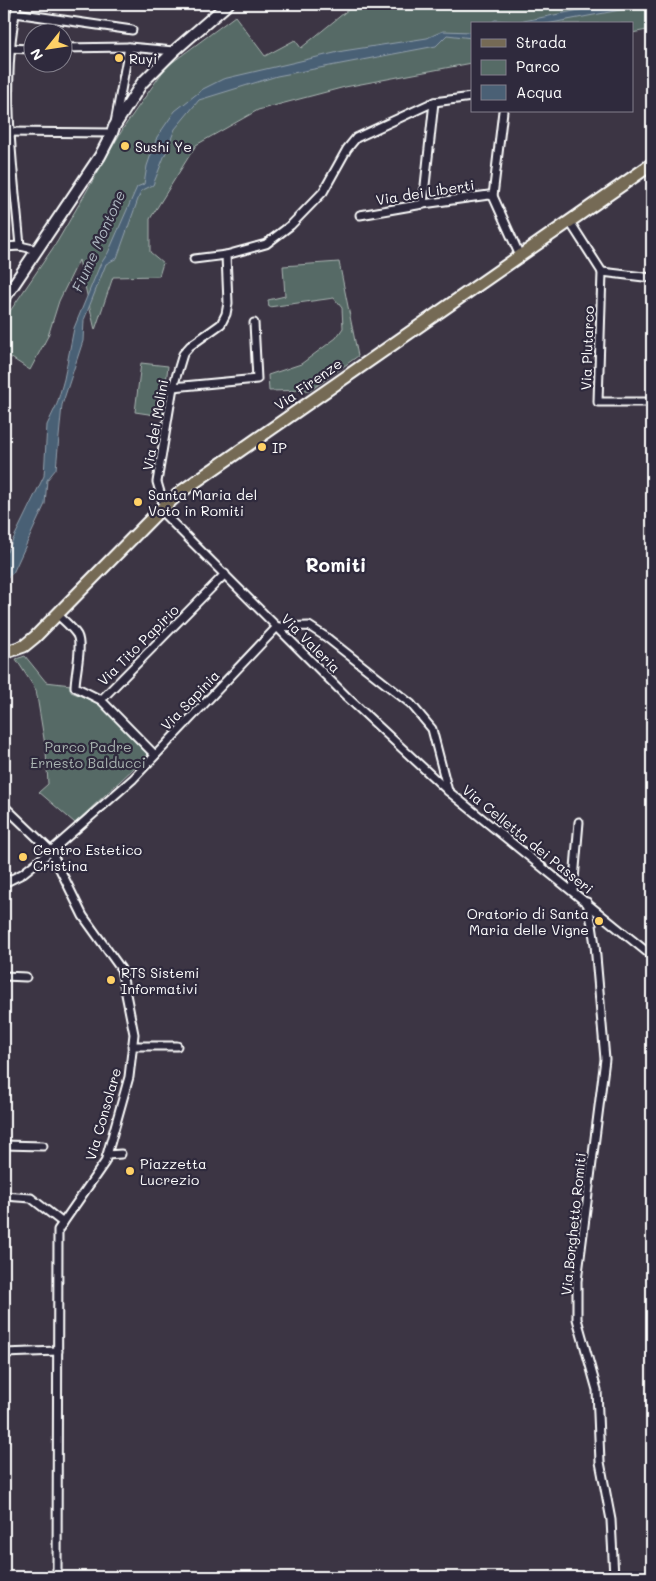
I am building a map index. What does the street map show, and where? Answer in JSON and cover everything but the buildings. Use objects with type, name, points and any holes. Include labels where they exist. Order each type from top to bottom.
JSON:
[{"type":"main road","points":[[4,299],[100,156],[113,130],[142,83],[174,51],[228,4]]},
{"type":"main road","name":"Via Firenze","points":[[4,653],[24,646],[35,637],[162,508],[192,484],[652,164]]},
{"type":"street","points":[[18,4],[12,50],[7,132],[20,246]]},
{"type":"street","points":[[16,13],[132,30]]},
{"type":"street","points":[[72,48],[129,47],[174,51]]},
{"type":"street","points":[[7,132],[113,130],[129,47]]},
{"type":"street","points":[[4,48],[22,50]]},
{"type":"street","points":[[194,259],[226,255],[266,244],[291,225],[323,192],[356,138],[434,102],[471,96]]},
{"type":"street","points":[[423,204],[434,102]]},
{"type":"street","points":[[503,112],[493,196],[520,256]]},
{"type":"street","name":"Via dei Liberti","points":[[360,215],[423,204],[488,195],[493,196]]},
{"type":"street","points":[[570,222],[602,272],[652,278]]},
{"type":"street","points":[[4,247],[20,246],[38,250]]},
{"type":"street","name":"Via dei Molini","points":[[162,508],[157,482],[173,386],[183,354],[190,346],[221,324],[226,314],[228,303],[226,255]]},
{"type":"street","name":"Via Plutarco","points":[[602,272],[598,402],[652,402]]},
{"type":"street","points":[[173,386],[257,379],[254,323]]},
{"type":"street","name":"Via Valeria","points":[[162,508],[347,697],[448,790]]},
{"type":"street","name":"Via Tito Papirio","points":[[155,754],[101,700],[225,574]]},
{"type":"street","points":[[58,614],[78,637],[79,654],[74,687],[101,700]]},
{"type":"street","name":"Via Celletta dei Passeri","points":[[277,627],[309,626],[326,637],[411,704],[432,729],[448,790],[652,956]]},
{"type":"street","name":"Via Sapinia","points":[[4,881],[22,874],[51,852],[133,779],[277,627]]},
{"type":"street","name":"Via Consolare","points":[[4,806],[51,852],[83,916],[121,968],[134,1034],[129,1077],[105,1162],[58,1230],[57,1577]]},
{"type":"street","points":[[573,891],[579,822]]},
{"type":"street","name":"Via Borghetto Romiti","points":[[587,902],[595,946],[605,1059],[576,1281],[577,1319],[597,1390],[600,1462],[611,1520],[614,1577]]},
{"type":"street","points":[[4,976],[26,977]]},
{"type":"street","points":[[132,1046],[178,1046]]},
{"type":"street","points":[[4,1145],[43,1146]]},
{"type":"street","points":[[107,1156],[121,1154]]},
{"type":"street","points":[[4,1196],[31,1198],[63,1223]]},
{"type":"street","points":[[4,1353],[58,1351]]},
{"type":"green space","points":[[355,4],[652,4],[652,29],[634,33],[634,22],[471,22],[471,63],[345,87],[258,110],[196,145],[150,219],[150,252],[163,263],[159,276],[113,277],[95,330],[79,260],[59,301],[48,336],[30,370],[4,353],[4,320],[57,242],[124,127],[166,67],[235,16],[265,56],[295,40],[301,48]]},
{"type":"green space","points":[[339,262],[358,356],[311,390],[269,391],[268,375],[301,364],[336,338],[343,328],[342,308],[334,298],[269,307],[268,300],[285,296],[283,266]]},
{"type":"green space","points":[[141,363],[168,366],[162,416],[135,412]]},
{"type":"green space","name":"Parco Padre Ernesto Balducci","points":[[25,656],[46,682],[71,685],[71,692],[98,703],[148,755],[75,823],[39,792],[48,784],[46,751],[36,690],[16,659]]},
{"type":"water","points":[[609,4],[652,4],[557,22],[519,22]]},
{"type":"water","points":[[495,20],[519,22],[492,22]]},
{"type":"water","points":[[443,31],[471,32],[471,38],[447,35],[436,46],[277,76],[199,100],[175,129],[153,185],[141,191],[117,258],[106,264],[84,320],[83,341],[62,405],[56,469],[47,480],[45,504],[13,573],[4,579],[4,558],[44,476],[47,425],[57,404],[64,379],[74,328],[100,265],[108,253],[137,187],[144,184],[147,166],[157,137],[175,111],[203,89],[223,79],[343,51],[427,38]]},
{"type":"place","name":"Ruyi","points":[[119,58]]},
{"type":"place","name":"Sushi Ye","points":[[125,146]]},
{"type":"place","name":"IP","points":[[262,447]]},
{"type":"place","name":"Santa Maria del Voto in Romiti","points":[[138,502]]},
{"type":"place","name":"Centro Estetico Cristina","points":[[23,857]]},
{"type":"place","name":"Oratorio di Santa Maria delle Vigne","points":[[599,921]]},
{"type":"place","name":"RTS Sistemi Informativi","points":[[111,980]]},
{"type":"place","name":"Piazzetta Lucrezio","points":[[130,1171]]},
{"type":"district","name":"Romiti","points":[[336,564]]},
{"type":"water label","name":"Fiume Montone","points":[[98,241]]}]
